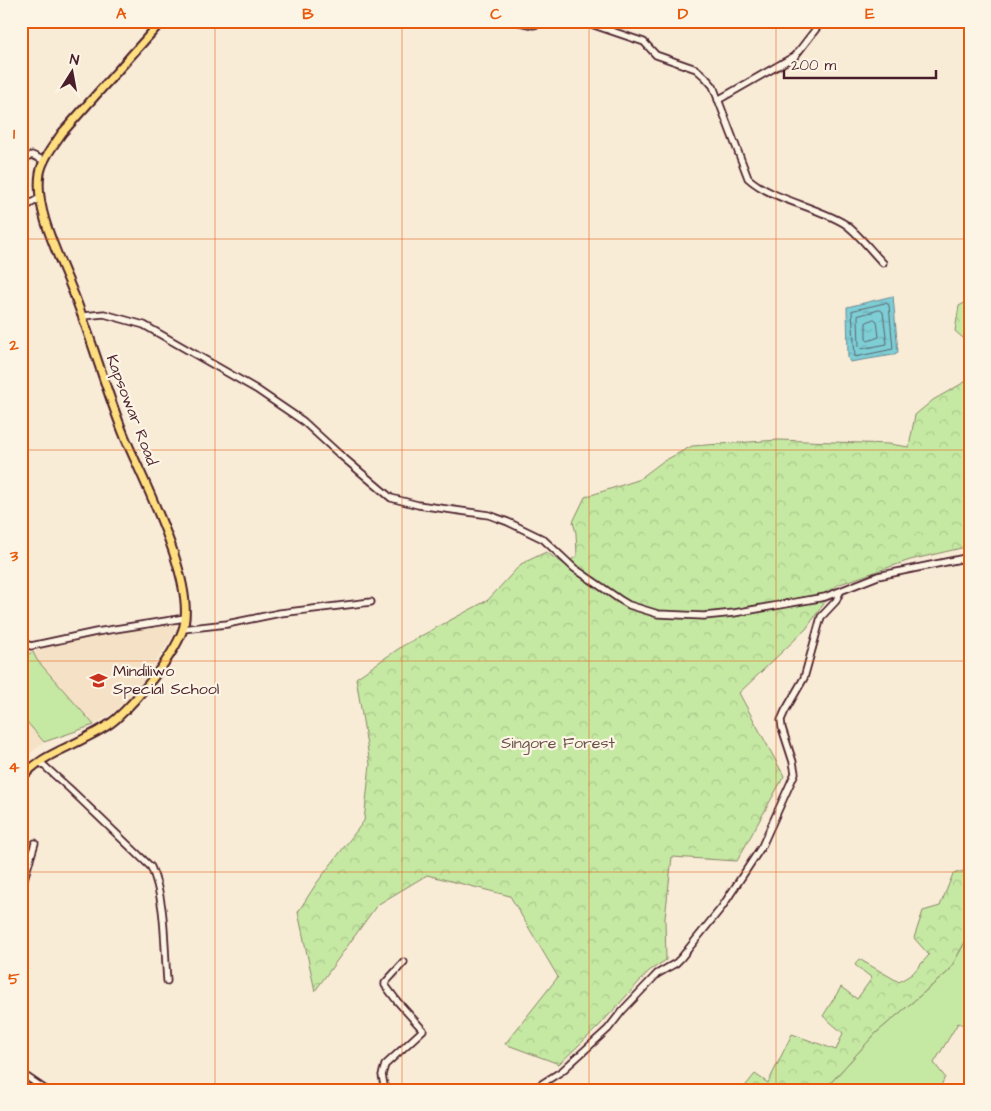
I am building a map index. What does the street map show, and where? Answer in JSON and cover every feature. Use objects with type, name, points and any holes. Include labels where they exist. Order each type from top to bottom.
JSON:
[{"type":"main road","name":"Kapsowar Road","points":[[21,779],[31,768],[48,756],[92,735],[116,719],[163,664],[176,645],[183,629],[185,600],[176,562],[161,517],[124,434],[44,217],[40,198],[40,172],[62,133],[162,21]]},
{"type":"street","points":[[515,21],[533,25],[553,21]]},
{"type":"street","points":[[582,21],[644,42],[656,55],[696,69],[713,86],[748,178],[758,187],[822,212],[847,225],[883,263]]},
{"type":"street","points":[[718,100],[795,56],[822,21]]},
{"type":"street","points":[[21,160],[32,155],[45,161]]},
{"type":"street","points":[[21,209],[40,198]]},
{"type":"street","points":[[82,316],[104,314],[144,325],[256,389],[304,421],[391,498],[400,502],[489,516],[508,522],[543,539],[574,568],[629,605],[658,614],[704,616],[751,611],[825,597],[878,576],[970,557]]},
{"type":"street","points":[[532,1090],[562,1071],[608,1029],[622,1011],[657,974],[676,964],[722,907],[762,846],[795,773],[782,728],[782,717],[804,678],[821,617],[836,601],[840,592]]},
{"type":"street","points":[[183,629],[227,624],[280,613],[371,602]]},
{"type":"street","points":[[21,638],[26,644],[32,646],[96,632],[184,618]]},
{"type":"street","points":[[40,762],[151,867],[155,877],[162,912],[167,981]]},
{"type":"street","points":[[21,887],[22,879],[36,843]]},
{"type":"street","points":[[385,1090],[382,1074],[385,1065],[422,1030],[384,985],[404,962]]},
{"type":"street","points":[[21,1073],[46,1090]]},
{"type":"shaded area","name":"Mindiliwo Special School","points":[[177,623],[174,635],[134,694],[113,713],[94,725],[37,660],[33,652],[44,645],[79,637]]},
{"type":"shaded area","points":[[21,715],[44,742],[21,761]]},
{"type":"green space","points":[[970,300],[970,344],[955,331],[959,306]]},
{"type":"green space","name":"Singore Forest","points":[[970,379],[970,546],[910,560],[837,585],[806,629],[739,693],[784,776],[737,861],[672,857],[665,918],[666,960],[649,971],[598,1027],[559,1064],[505,1044],[558,977],[510,896],[427,875],[377,905],[315,991],[298,912],[316,884],[364,821],[370,764],[356,678],[404,645],[488,600],[521,564],[546,552],[564,564],[577,556],[576,533],[573,522],[585,497],[638,480],[662,462],[692,446],[778,440],[889,444],[909,447],[915,415],[933,400]]},
{"type":"green space","points":[[21,650],[26,655],[33,652],[37,660],[94,725],[44,742],[21,715]]},
{"type":"green space","points":[[970,869],[970,933],[949,971],[876,1033],[824,1090],[742,1090],[755,1074],[768,1083],[792,1034],[836,1050],[843,1033],[823,1016],[841,987],[857,999],[872,978],[855,965],[859,959],[899,982],[912,974],[929,955],[914,938],[923,911],[940,906],[953,874]]},
{"type":"green space","points":[[970,933],[970,1027],[958,1023],[934,1063],[945,1077],[939,1090],[824,1090],[876,1033],[949,971]]},
{"type":"water","points":[[893,296],[898,352],[893,355],[850,362],[848,358],[847,307]]},
{"type":"place","name":"Mindiliwo Special School","points":[[99,680]]}]
